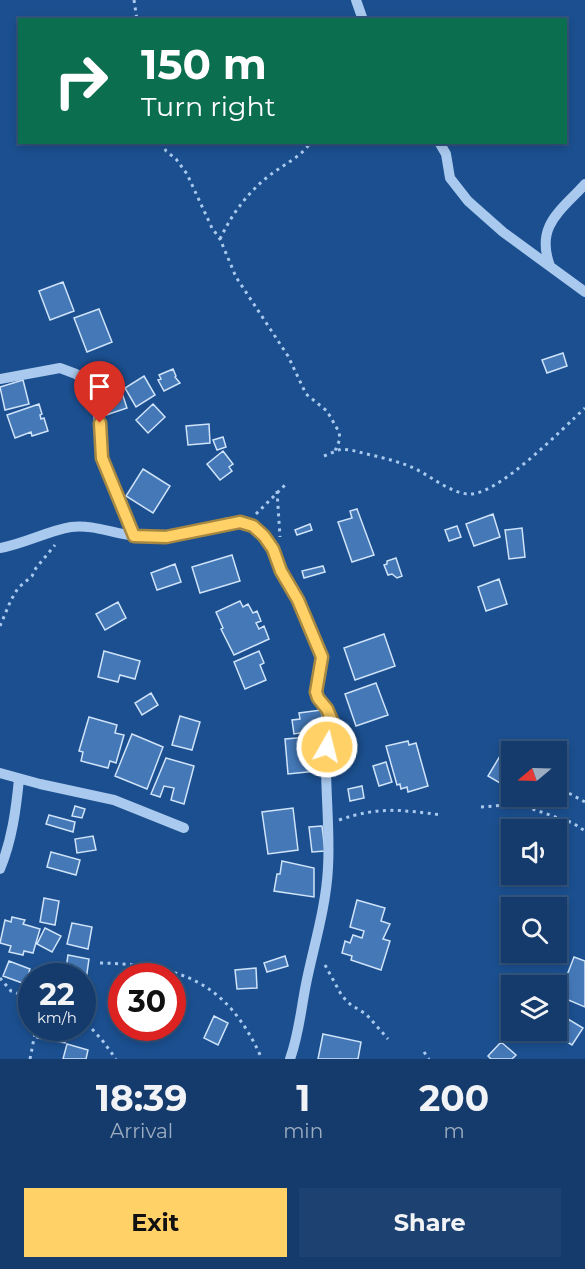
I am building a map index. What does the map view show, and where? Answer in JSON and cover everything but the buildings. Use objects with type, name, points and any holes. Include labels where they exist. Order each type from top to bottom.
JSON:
[{"type":"street","points":[[356,0],[362,18]]},
{"type":"street","points":[[440,144],[446,154],[450,178],[458,190],[503,232],[585,292]]},
{"type":"street","points":[[550,266],[546,256],[545,235],[548,225],[585,184]]},
{"type":"street","points":[[0,379],[60,368],[76,374],[84,381],[98,414],[102,458],[134,536]]},
{"type":"street","points":[[0,548],[69,528],[90,527],[134,536],[166,537],[230,522],[240,522],[253,526],[273,549],[322,657],[316,692],[333,723],[326,762],[329,824],[326,893],[297,1041],[290,1059]]},
{"type":"street","points":[[0,773],[114,800],[184,828]]},
{"type":"street","points":[[0,869],[14,821],[19,779]]},
{"type":"path","points":[[134,0],[137,18]]},
{"type":"path","points":[[163,144],[166,151],[176,159],[187,174],[212,228],[220,239],[236,277],[288,356],[306,394],[327,411],[339,432],[340,439],[335,451]]},
{"type":"path","points":[[220,239],[231,216],[242,202],[269,176],[309,144]]},
{"type":"path","points":[[324,456],[335,451],[351,450],[408,466],[454,491],[470,495],[485,491],[520,467],[585,408]]},
{"type":"path","points":[[247,524],[285,485]]},
{"type":"path","points":[[278,491],[281,545],[279,565]]},
{"type":"path","points":[[0,626],[10,600],[18,588],[32,576],[69,528]]},
{"type":"path","points":[[567,792],[585,802]]},
{"type":"path","points":[[481,807],[518,804],[573,824],[585,831]]},
{"type":"path","points":[[329,824],[368,811],[392,809],[442,815]]},
{"type":"path","points":[[315,948],[342,996],[366,1014],[388,1039]]},
{"type":"path","points":[[100,963],[138,964],[194,979],[208,987],[235,1014],[262,1059]]},
{"type":"path","points":[[0,978],[11,991],[18,994]]},
{"type":"path","points":[[96,1033],[116,1059]]},
{"type":"path","points":[[30,1059],[33,1041]]},
{"type":"path","points":[[424,1052],[429,1059]]},
{"type":"route","points":[[100,423],[102,458],[134,536],[166,537],[230,522],[240,522],[253,526],[264,536],[273,549],[281,571],[298,600],[320,649],[322,664],[316,692],[333,723],[332,736],[327,747]]}]
